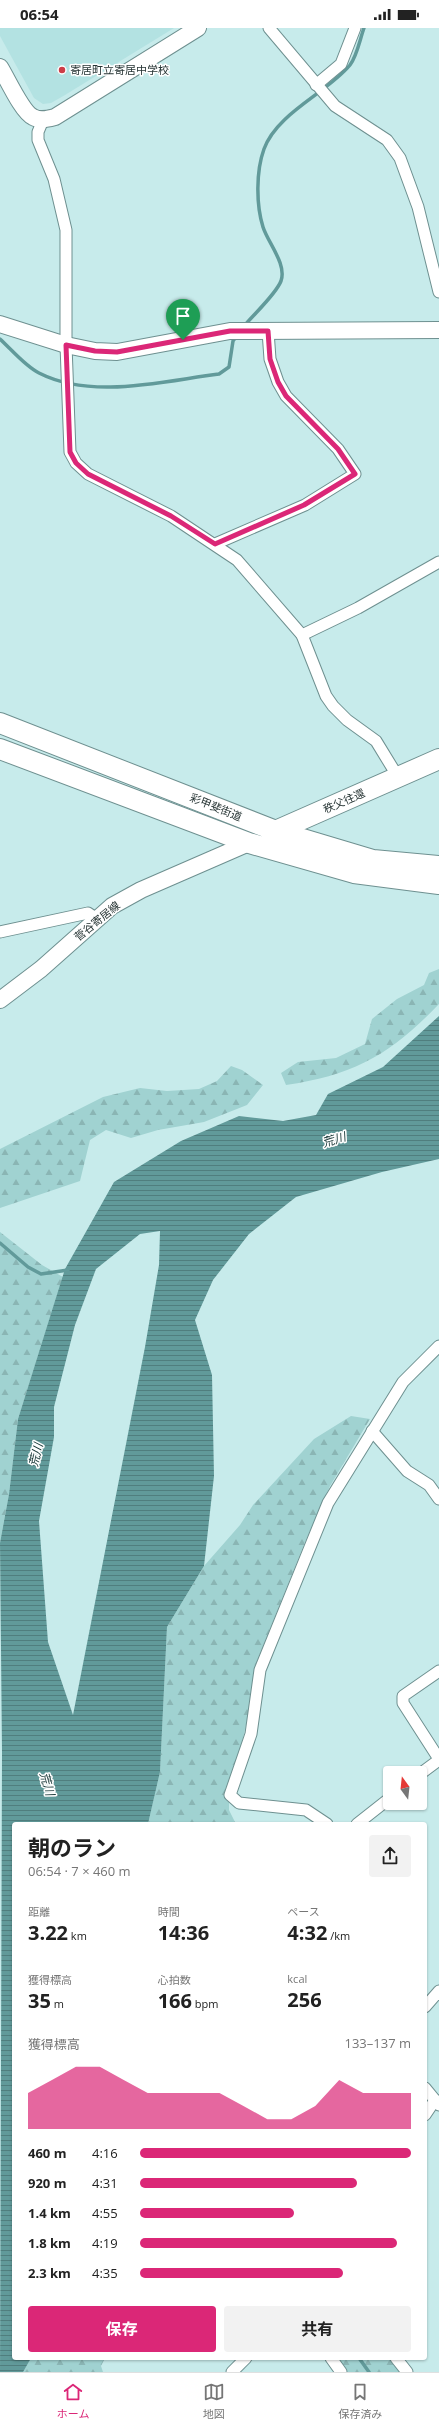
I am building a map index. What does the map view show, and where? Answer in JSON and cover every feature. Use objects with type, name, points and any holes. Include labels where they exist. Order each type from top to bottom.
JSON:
[{"type":"highway","name":"彩甲斐街道","points":[[0,723],[112,765],[276,831],[373,860],[439,866]]},
{"type":"highway","name":"彩甲斐街道","points":[[0,749],[249,843],[354,873],[439,884]]},
{"type":"highway","name":"秩父往還","points":[[249,843],[439,759]]},
{"type":"highway","points":[[104,787],[112,765]]},
{"type":"street","points":[[0,67],[25,109],[32,117],[43,120],[55,117],[198,28]]},
{"type":"street","points":[[269,28],[334,106],[387,140],[400,158],[418,207],[439,292]]},
{"type":"street","points":[[316,85],[341,64],[355,28]]},
{"type":"street","points":[[43,120],[38,132],[38,140],[54,180],[66,230],[66,345],[70,452],[76,463],[88,474],[171,516],[237,560],[302,635],[326,696],[333,706],[347,720],[376,742],[398,777]]},
{"type":"street","points":[[0,324],[66,345],[95,351],[117,352],[216,333],[268,331],[439,330]]},
{"type":"street","points":[[215,544],[304,505],[355,474],[338,449],[286,396],[278,382],[270,359],[268,331]]},
{"type":"street","points":[[302,635],[358,608],[439,562]]},
{"type":"street","name":"菅谷寄居線","points":[[0,1000],[41,969],[112,906],[141,890],[249,843]]},
{"type":"street","points":[[0,932],[88,913],[97,919]]},
{"type":"street","points":[[324,1822],[306,1810],[239,1803],[230,1795],[251,1734],[260,1670],[328,1503],[402,1382],[439,1346]]},
{"type":"street","points":[[372,1431],[407,1471],[429,1485],[439,1499]]},
{"type":"street","points":[[427,1768],[439,1759],[403,1703],[403,1696],[439,1671]]},
{"type":"street","points":[[360,1822],[383,1804]]},
{"type":"street","points":[[427,2005],[439,1991]]},
{"type":"street","points":[[427,2090],[437,2102],[427,2114]]},
{"type":"street","points":[[232,2372],[244,2360]]},
{"type":"street","points":[[332,2360],[341,2372]]},
{"type":"street","points":[[398,2360],[407,2372]]},
{"type":"shaded area","name":"寄居町立寄居中学校","points":[[0,28],[174,28],[65,95],[51,103],[43,104],[34,98],[0,36]]},
{"type":"green space","points":[[439,969],[439,1004],[405,1036],[388,1049],[370,1060],[352,1068],[310,1081],[286,1085],[281,1073],[298,1062],[336,1058],[365,1044],[372,1019],[397,999],[424,985],[429,973]]},
{"type":"green space","points":[[231,1066],[242,1070],[263,1085],[247,1105],[204,1122],[158,1130],[131,1138],[106,1130],[90,1140],[80,1181],[0,1208],[0,1149],[103,1097],[140,1088],[167,1091],[199,1089],[217,1081]]},
{"type":"green space","points":[[0,1232],[42,1265],[63,1277],[18,1419],[9,1494],[0,1543]]},
{"type":"green space","points":[[351,1416],[370,1419],[330,1486],[305,1542],[255,1666],[248,1716],[240,1751],[229,1780],[229,1810],[235,1822],[148,1822],[160,1772],[167,1627],[204,1566],[240,1525],[253,1505],[314,1439]]},
{"type":"green space","points":[[28,2360],[104,2360],[101,2366],[103,2372],[21,2372]]},
{"type":"green space","points":[[340,2360],[391,2360],[400,2372],[346,2372]]},
{"type":"water","name":"荒川","points":[[439,1016],[439,1159],[382,1172],[296,1197],[249,1234],[213,1280],[195,1320],[212,1375],[214,1476],[204,1566],[167,1627],[160,1772],[148,1822],[12,1822],[12,2360],[30,2360],[23,2372],[0,2372],[2,1753],[0,1543],[9,1494],[18,1419],[65,1269],[114,1182],[181,1141],[239,1116],[283,1121],[316,1115],[328,1094],[383,1067]],"holes":[[[160,1231],[159,1265],[145,1347],[73,1715],[48,1642],[39,1521],[54,1437],[54,1407],[75,1325],[96,1269],[140,1234]]]},
{"type":"waterway","points":[[245,325],[275,292],[281,281],[282,274],[279,261],[265,233],[259,209],[258,178],[259,167],[264,149],[270,136],[291,114],[329,85],[350,65],[364,28]]},
{"type":"waterway","points":[[0,339],[24,362],[39,373],[60,381],[82,386],[104,387],[151,384],[219,374],[229,367],[233,341],[236,337]]},
{"type":"waterway","points":[[0,1243],[28,1267],[41,1274],[68,1270]]},
{"type":"waterway","points":[[360,2360],[369,2372]]},
{"type":"place","name":"寄居町立寄居中学校","points":[[62,70]]},
{"type":"route","points":[[230,331],[268,331],[270,359],[278,382],[286,396],[338,449],[355,474],[304,505],[215,544],[171,516],[88,474],[76,463],[70,452],[66,345],[95,351],[117,352],[183,340],[230,331]]}]
